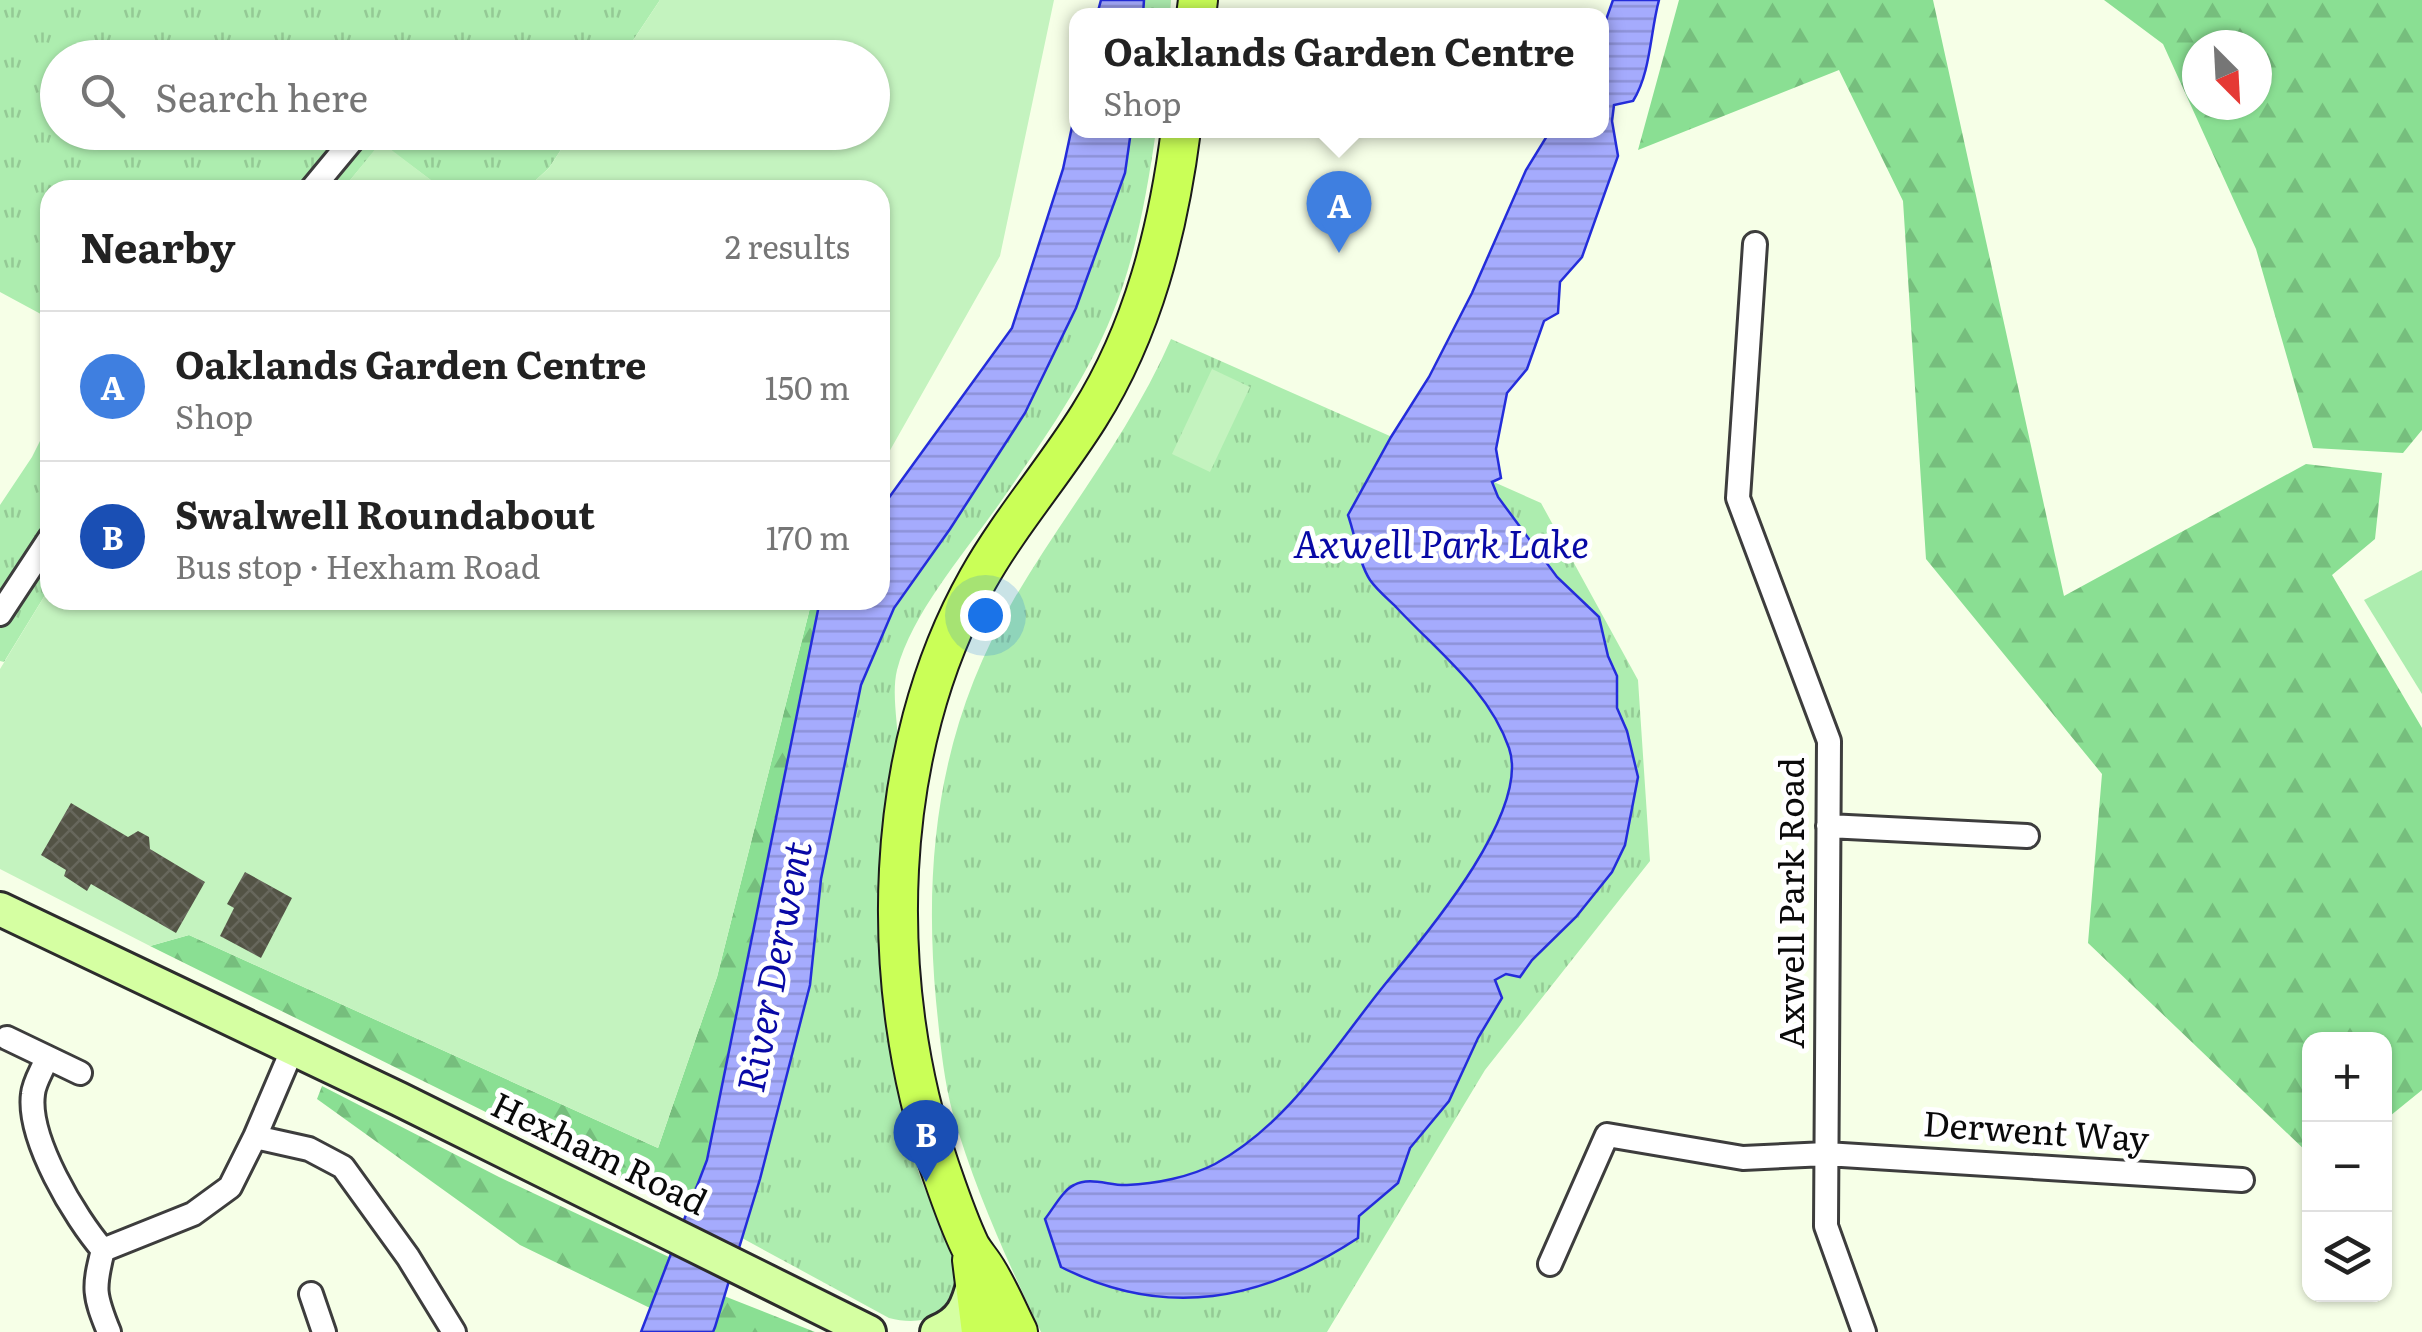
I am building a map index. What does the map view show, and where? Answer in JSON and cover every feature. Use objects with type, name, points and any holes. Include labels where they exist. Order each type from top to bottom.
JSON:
[{"type":"main road","points":[[981,1332],[972,1264],[922,1106],[902,988],[897,936],[899,858],[914,760],[940,667],[977,581],[1089,416],[1134,328],[1160,248],[1180,138]]},
{"type":"main road","name":"Hexham Road","points":[[0,909],[869,1332]]},
{"type":"main road","points":[[937,1332],[959,1319],[970,1298],[972,1264]]},
{"type":"main road","points":[[972,1264],[989,1273],[1018,1332]]},
{"type":"street","points":[[319,180],[343,150]]},
{"type":"street","name":"Axwell Park Road","points":[[1755,244],[1738,498],[1829,741],[1826,1226],[1864,1332]]},
{"type":"street","points":[[0,614],[40,553]]},
{"type":"street","points":[[1828,826],[2026,836]]},
{"type":"street","points":[[7,1038],[80,1073]]},
{"type":"street","points":[[103,1250],[193,1214],[230,1188],[292,1048]]},
{"type":"street","points":[[47,1058],[33,1094],[35,1124],[79,1222],[103,1250]]},
{"type":"street","name":"Derwent Way","points":[[1550,1264],[1607,1135],[1743,1158],[1826,1154],[2242,1180]]},
{"type":"street","points":[[255,1137],[309,1148],[343,1166],[408,1257],[454,1332]]},
{"type":"street","points":[[103,1250],[94,1282],[109,1332]]},
{"type":"street","points":[[311,1294],[324,1332]]},
{"type":"green space","points":[[0,0],[660,0],[633,40],[40,40],[40,150],[375,150],[350,180],[40,180],[40,314],[0,292]]},
{"type":"green space","points":[[660,0],[1054,0],[1000,256],[890,450],[890,180],[536,180],[561,150],[890,150],[890,40],[633,40]]},
{"type":"green space","points":[[1144,0],[1171,0],[1170,8],[1144,8]]},
{"type":"green space","points":[[1679,0],[1933,0],[2064,596],[2306,464],[2382,473],[2375,539],[2332,575],[2422,728],[2422,1090],[2392,1114],[2392,1032],[2302,1032],[2302,1147],[2088,943],[2102,774],[1926,559],[1903,201],[1839,70],[1638,150]]},
{"type":"green space","points":[[2104,0],[2422,0],[2422,430],[2403,453],[2313,448],[2256,249],[2197,120],[2272,120],[2272,30],[2182,30],[2182,86],[2163,44]]},
{"type":"green space","points":[[1130,138],[1155,138],[1134,247],[1112,315],[1090,363],[1004,497],[929,602],[897,670],[897,767],[880,866],[880,940],[895,1055],[917,1166],[949,1241],[956,1272],[950,1298],[937,1314],[910,1321],[889,1318],[742,1238],[809,985],[821,879],[861,685],[894,608],[1025,413],[1076,308],[1125,173]]},
{"type":"green space","points":[[374,150],[392,150],[431,180],[350,180]]},
{"type":"green space","points":[[390,150],[561,150],[536,180],[431,180]]},
{"type":"green space","points":[[1171,339],[1541,503],[1638,680],[1650,861],[1485,1070],[1327,1332],[1041,1332],[971,1170],[944,1072],[933,948],[935,844],[953,744],[968,695],[1014,599],[1117,439]]},
{"type":"green space","points":[[1212,369],[1250,387],[1210,472],[1172,454]]},
{"type":"green space","points":[[40,441],[40,603],[4,662],[0,661],[0,505]]},
{"type":"green space","points":[[2422,570],[2422,694],[2364,600]]},
{"type":"green space","points":[[40,603],[40,610],[809,610],[717,977],[658,1148],[189,935],[150,946],[0,869],[0,669]]},
{"type":"green space","points":[[809,610],[818,610],[707,1160],[688,1212],[150,946],[189,935],[658,1148],[717,977]]},
{"type":"green space","points":[[322,1086],[499,1177],[671,1258],[650,1308],[520,1245],[317,1099]]},
{"type":"green space","points":[[724,1296],[815,1332],[713,1332]]},
{"type":"water","points":[[1101,0],[1144,0],[1143,8],[1099,8]]},
{"type":"water","name":"Axwell Park Lake","points":[[1613,0],[1659,0],[1639,90],[1633,101],[1614,105],[1612,121],[1618,156],[1582,257],[1560,282],[1558,313],[1544,321],[1527,369],[1507,393],[1496,449],[1501,478],[1492,482],[1498,497],[1557,577],[1599,617],[1617,676],[1617,708],[1638,777],[1625,845],[1612,872],[1520,977],[1506,974],[1495,980],[1502,998],[1478,1038],[1449,1101],[1410,1148],[1398,1183],[1359,1216],[1358,1238],[1286,1277],[1213,1296],[1138,1294],[1100,1284],[1061,1267],[1045,1219],[1062,1195],[1070,1187],[1087,1181],[1138,1184],[1195,1173],[1242,1147],[1266,1127],[1309,1082],[1448,905],[1490,838],[1505,805],[1512,775],[1509,748],[1500,727],[1460,672],[1370,580],[1348,515],[1429,377],[1472,293],[1526,170],[1546,138],[1609,138],[1609,11]]},
{"type":"water","name":"River Derwent","points":[[1070,138],[1130,138],[1125,173],[1076,308],[1025,413],[894,608],[861,685],[821,879],[810,985],[760,1179],[713,1332],[641,1332],[707,1160],[818,610],[890,610],[890,496],[1012,328]]},
{"type":"building","points":[[71,803],[128,837],[138,831],[149,837],[150,849],[205,882],[176,933],[91,884],[87,891],[64,876],[66,870],[41,855]]},
{"type":"building","points":[[245,872],[292,898],[261,958],[220,936],[234,908],[227,904]]},
{"type":"place","name":"Oaklands Garden Centre","points":[[1339,253]]},
{"type":"place","name":"Swalwell Roundabout","points":[[926,1182]]}]
